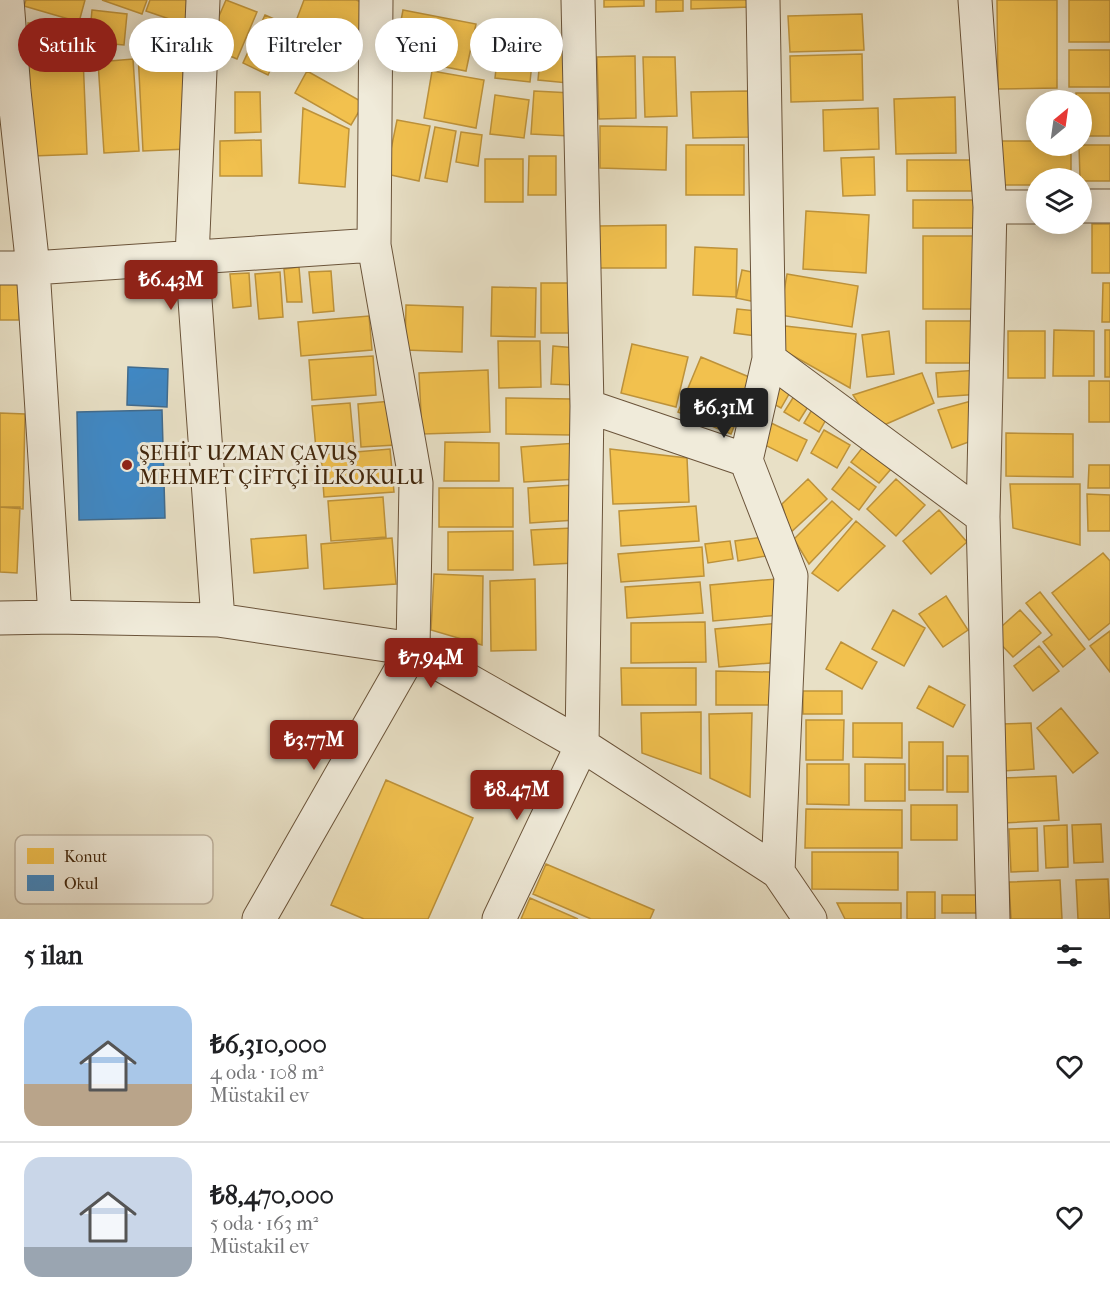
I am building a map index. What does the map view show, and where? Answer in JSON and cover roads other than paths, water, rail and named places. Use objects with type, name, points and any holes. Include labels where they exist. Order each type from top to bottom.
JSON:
[{"type":"street","points":[[7,0],[14,91],[33,268],[55,617]]},
{"type":"street","points":[[203,0],[192,258],[218,620]]},
{"type":"street","points":[[259,919],[413,649],[416,483],[374,245],[376,0]]},
{"type":"street","points":[[499,919],[582,745],[587,406],[578,0]]},
{"type":"street","points":[[763,0],[769,359],[746,460],[791,576],[778,872]]},
{"type":"street","points":[[975,0],[990,207],[983,517],[993,919]]},
{"type":"street","points":[[1092,206],[1110,206]]},
{"type":"street","points":[[990,207],[1026,207]]},
{"type":"street","points":[[0,268],[33,268],[374,245]]},
{"type":"street","points":[[769,359],[983,517]]},
{"type":"street","points":[[587,406],[746,460]]},
{"type":"street","points":[[0,618],[218,620],[413,649],[582,745],[778,872],[810,919]]},
{"type":"place","name":"ŞEHİT UZMAN ÇAVUŞ MEHMET ÇİFTÇİ İLKOKULU","points":[[127,465]]}]
